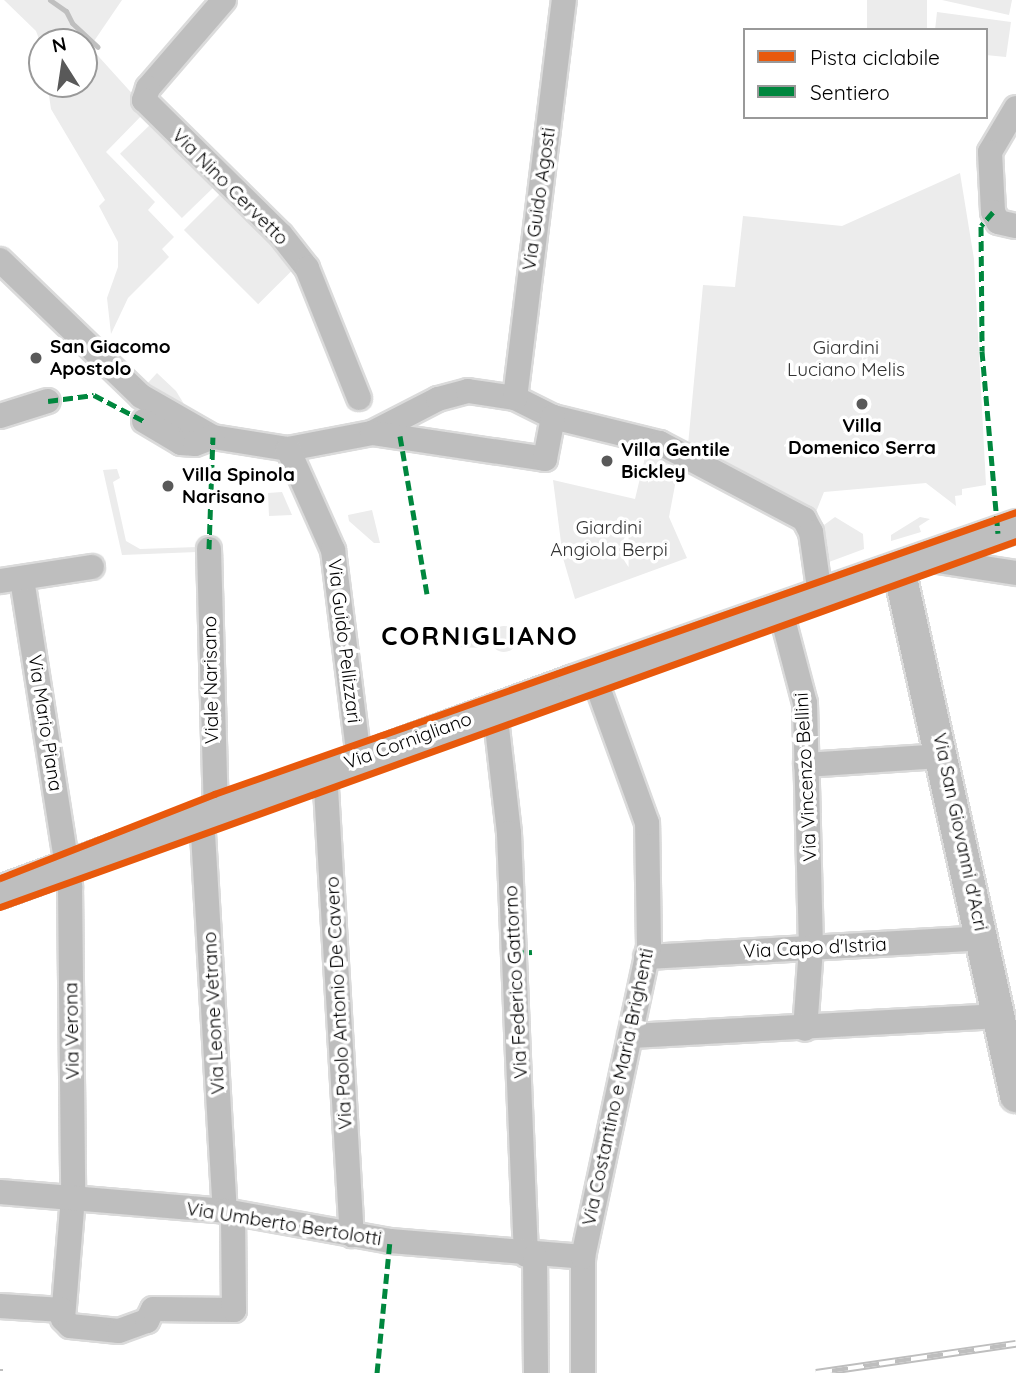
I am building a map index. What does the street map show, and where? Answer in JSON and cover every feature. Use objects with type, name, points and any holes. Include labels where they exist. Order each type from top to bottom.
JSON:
[{"type":"main road","name":"Via Cornigliano","points":[[0,892],[359,758],[1016,526]]},
{"type":"main road","name":"Via San Giovanni d'Acri","points":[[912,564],[943,756],[983,938],[996,1016],[1016,1096]]},
{"type":"street","name":"Via Nino Cervetto","points":[[224,0],[148,88],[144,100],[281,235],[307,268],[359,398]]},
{"type":"street","name":"Via Guido Agosti","points":[[515,398],[564,0]]},
{"type":"street","points":[[1016,108],[990,152],[993,212],[998,222],[1016,226]]},
{"type":"street","points":[[0,260],[141,396],[214,437],[288,449],[372,433],[438,399],[468,391],[515,398],[553,417],[660,443],[804,519],[811,532],[820,595]]},
{"type":"street","points":[[0,416],[48,401]]},
{"type":"street","points":[[372,433],[545,459],[553,417]]},
{"type":"street","points":[[144,422],[181,443],[195,444],[214,437]]},
{"type":"street","name":"Via Guido Pellizzari","points":[[288,449],[333,550],[359,758]]},
{"type":"street","name":"Viale Narisano","points":[[209,549],[212,782],[209,813]]},
{"type":"street","points":[[912,564],[1016,573]]},
{"type":"street","points":[[11,580],[92,567]]},
{"type":"street","name":"Via Mario Piana","points":[[11,580],[68,866]]},
{"type":"street","name":"Via Vincenzo Bellini","points":[[780,608],[805,703],[811,948],[805,1029]]},
{"type":"street","name":"Via Costantino e Maria Brighenti","points":[[583,1373],[583,1257],[646,957],[648,823],[593,674]]},
{"type":"street","name":"Via Federico Gattorno","points":[[495,710],[509,833],[536,1373]]},
{"type":"street","points":[[806,765],[943,756]]},
{"type":"street","name":"Via Paolo Antonio De Cavero","points":[[325,771],[352,1235]]},
{"type":"street","name":"Via Leone Vetrano","points":[[62,1310],[69,1326],[119,1331],[148,1321],[153,1309],[233,1310],[209,813]]},
{"type":"street","name":"Via Verona","points":[[62,1310],[73,1197],[68,866]]},
{"type":"street","name":"Via Capo d'Istria","points":[[646,957],[983,938]]},
{"type":"street","points":[[630,1036],[805,1029],[996,1016]]},
{"type":"street","name":"Via Umberto Bertolotti","points":[[0,1192],[229,1212],[352,1235],[531,1255],[583,1257]]},
{"type":"street","points":[[0,1306],[62,1310]]},
{"type":"green space","points":[[4,0],[122,0],[98,35],[98,28],[33,28]]},
{"type":"green space","points":[[867,0],[927,0],[927,28],[867,28]]},
{"type":"green space","points":[[942,0],[1012,0],[1009,15]]},
{"type":"green space","points":[[937,12],[1011,22],[1006,57],[988,55],[988,28],[935,28]]},
{"type":"green space","points":[[98,56],[147,110],[106,152],[155,202],[148,210],[174,237],[162,249],[169,257],[128,298],[111,334],[107,298],[118,267],[118,242],[99,206],[105,200],[51,109],[49,98],[98,98]]},
{"type":"green space","points":[[151,124],[213,188],[182,218],[120,154]]},
{"type":"green space","name":"Giardini Luciano Melis","points":[[960,173],[974,259],[986,485],[962,489],[962,495],[955,496],[956,506],[926,483],[824,492],[816,512],[688,445],[703,285],[735,287],[743,216],[842,226]]},
{"type":"green space","points":[[220,194],[294,268],[258,304],[184,230]]},
{"type":"green space","points":[[157,373],[176,391],[184,404],[145,386]]},
{"type":"green space","name":"Giardini Angiola Berpi","points":[[647,449],[679,464],[669,517],[687,558],[575,599],[563,558],[553,480],[635,499]]},
{"type":"green space","points":[[117,469],[120,478],[113,482],[126,541],[140,549],[197,547],[197,552],[122,555],[103,470]]},
{"type":"green space","points":[[282,492],[292,515],[269,516],[268,493]]},
{"type":"green space","points":[[372,510],[380,543],[374,543],[349,521],[348,515]]},
{"type":"green space","points":[[835,517],[863,534],[864,549],[829,562],[824,525]]},
{"type":"green space","points":[[920,517],[930,519],[919,526],[921,532],[891,541],[891,535]]},
{"type":"green space","points":[[504,626],[513,630],[517,639],[513,648],[504,652],[495,648],[491,639],[495,630]]},
{"type":"green space","points":[[466,632],[482,643],[483,648],[456,647]]},
{"type":"waterway","points":[[50,0],[66,11],[77,28]]},
{"type":"railway","points":[[816,1373],[1016,1344]]},
{"type":"marked path","points":[[993,212],[981,226],[982,351],[998,533]]},
{"type":"marked path","points":[[48,401],[94,395],[144,421]]},
{"type":"marked path","points":[[400,436],[428,599]]},
{"type":"marked path","points":[[209,549],[213,437]]},
{"type":"marked path","points":[[514,953],[532,952]]},
{"type":"marked path","points":[[377,1373],[390,1241]]},
{"type":"cycle path","points":[[0,878],[214,794],[1016,512]]},
{"type":"cycle path","points":[[0,907],[1016,541]]},
{"type":"place","name":"San Giacomo Apostolo","points":[[36,358]]},
{"type":"place","name":"Villa Domenico Serra","points":[[862,404]]},
{"type":"place","name":"Villa Gentile Bickley","points":[[607,461]]},
{"type":"place","name":"Villa Spinola Narisano","points":[[168,486]]},
{"type":"district","name":"CORNIGLIANO","points":[[480,636]]}]
